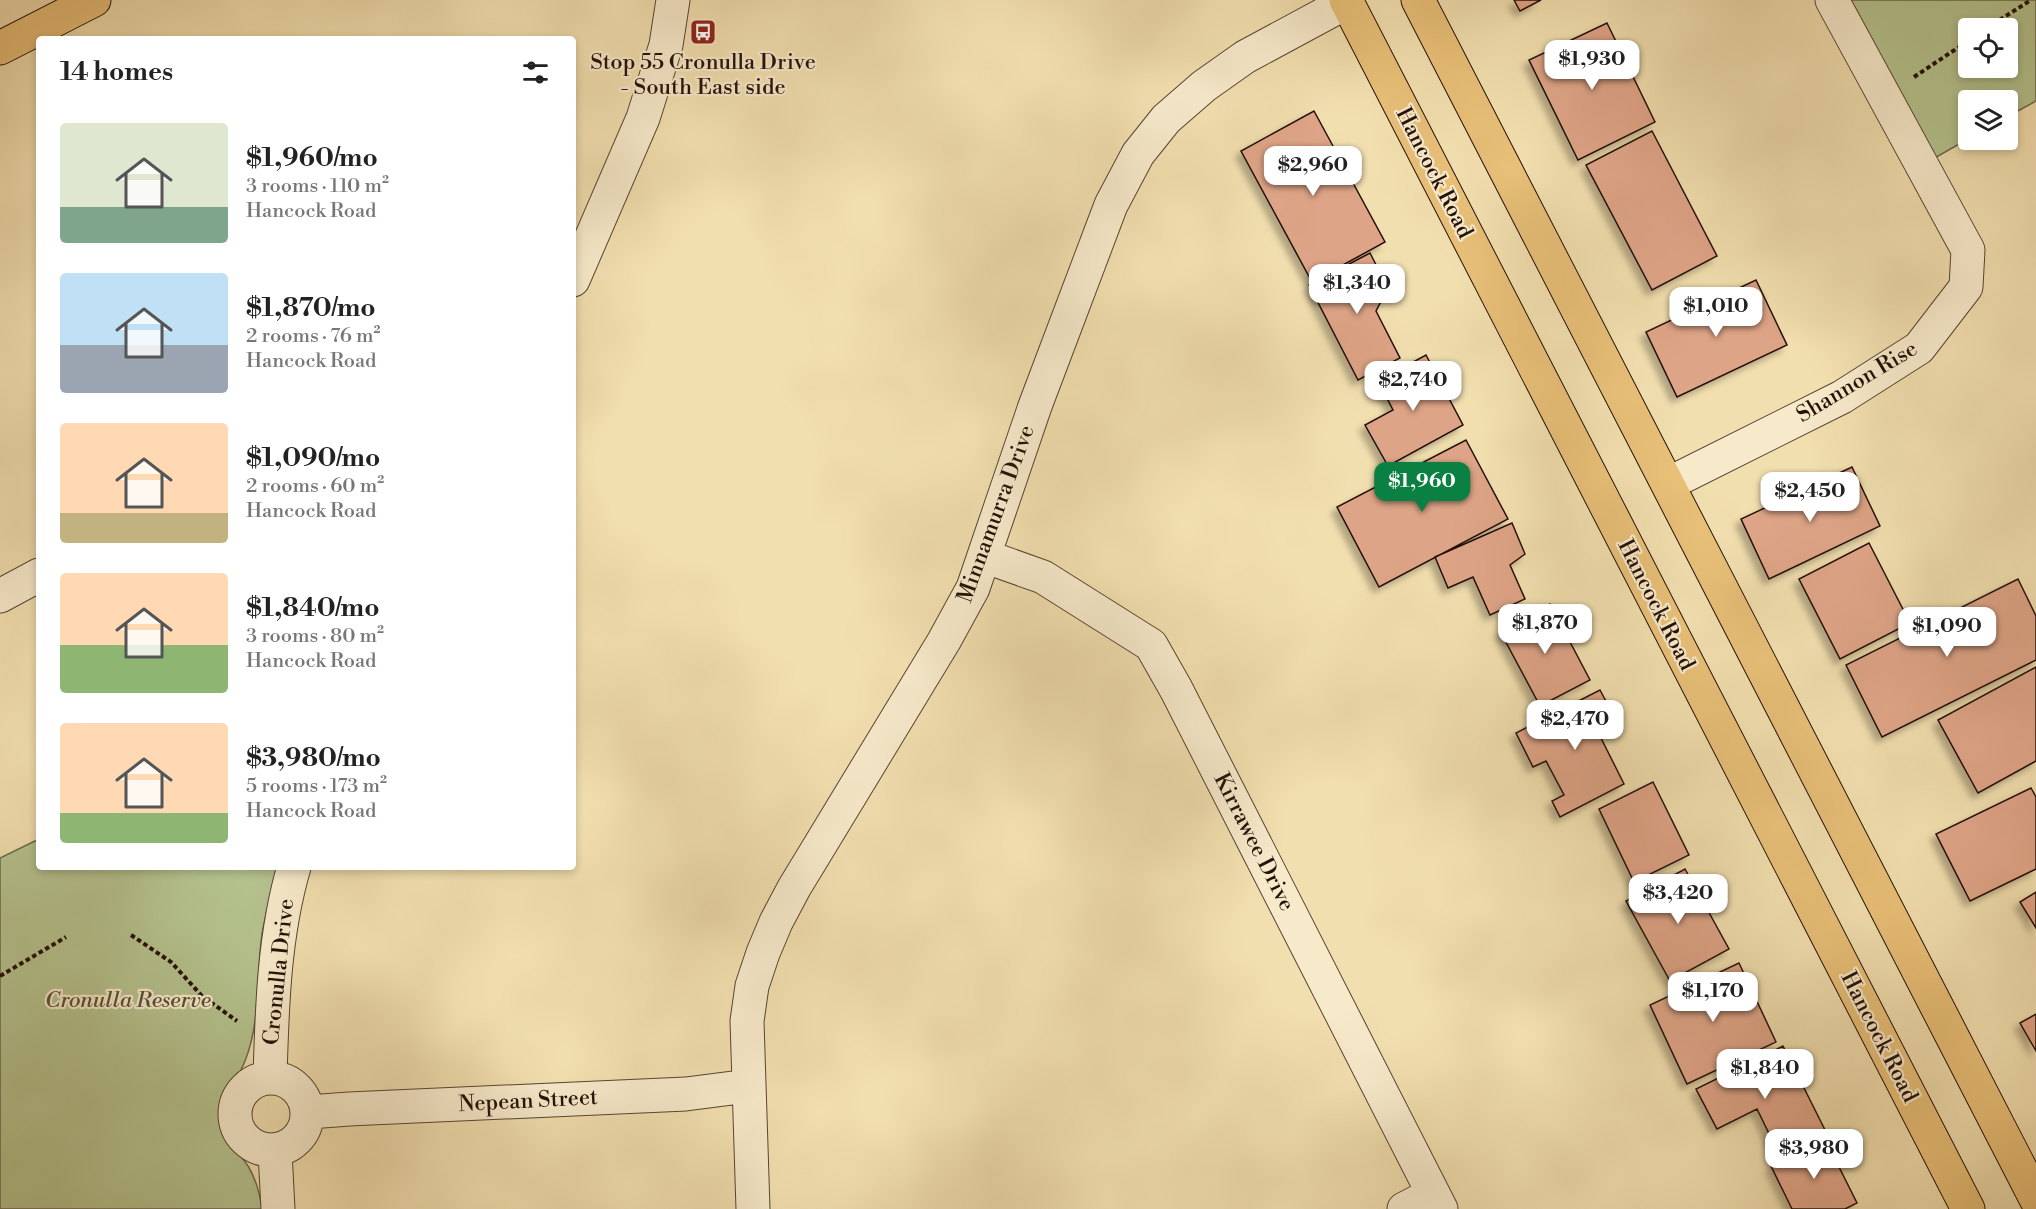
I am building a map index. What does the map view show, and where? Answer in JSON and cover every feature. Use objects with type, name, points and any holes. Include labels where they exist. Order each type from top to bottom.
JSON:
[{"type":"main road","points":[[0,48],[94,0]]},
{"type":"main road","points":[[1418,0],[2036,1199]]},
{"type":"main road","name":"Hancock Road","points":[[1346,1],[1968,1209]]},
{"type":"street","points":[[576,273],[643,118],[666,45],[673,0]]},
{"type":"street","name":"Shannon Rise","points":[[1668,484],[1842,397],[1919,348],[1966,287],[1968,250],[1832,0]]},
{"type":"street","name":"Minnamurra Drive","points":[[753,1209],[747,1021],[752,986],[776,922],[794,888],[944,641],[973,588],[1035,406],[1111,205],[1138,154],[1166,118],[1204,86],[1245,57],[1346,1]]},
{"type":"street","name":"Kirrawee Drive","points":[[984,556],[1042,577],[1151,645],[1437,1202]]},
{"type":"street","points":[[0,596],[36,577]]},
{"type":"street","name":"Cronulla Drive","points":[[270,1077],[271,1026],[278,946],[286,893],[293,870]]},
{"type":"street","points":[[270,1077],[289,1081],[303,1094],[309,1112],[305,1131],[293,1145],[275,1152],[256,1148],[240,1136],[234,1117],[238,1098],[251,1083],[270,1077]]},
{"type":"street","name":"Nepean Street","points":[[309,1112],[349,1108],[686,1094],[748,1086]]},
{"type":"street","points":[[275,1152],[278,1209]]},
{"type":"street","points":[[1404,1209],[1437,1202]]},
{"type":"path","points":[[2003,18],[2031,0]]},
{"type":"path","points":[[1884,96],[1958,48]]},
{"type":"path","points":[[131,936],[171,962],[202,996],[242,1024],[271,1026]]},
{"type":"path","points":[[0,976],[66,937]]},
{"type":"green space","points":[[1848,0],[2036,0],[2036,101],[2018,111],[2018,90],[1958,90],[1958,145],[1933,159]]},
{"type":"green space","name":"Cronulla Reserve","points":[[36,840],[36,870],[277,870],[262,934],[254,1030],[242,1069],[226,1099],[222,1115],[223,1130],[253,1176],[262,1209],[0,1209],[0,858]]},
{"type":"building","points":[[1514,0],[1541,0],[1520,11]]},
{"type":"building","points":[[1607,23],[1655,122],[1578,160],[1529,60]]},
{"type":"building","points":[[1314,111],[1385,242],[1312,282],[1241,151]]},
{"type":"building","points":[[1652,131],[1717,256],[1652,290],[1586,165]]},
{"type":"building","points":[[1370,253],[1388,288],[1376,311],[1400,358],[1358,380],[1309,285]]},
{"type":"building","points":[[1756,280],[1787,345],[1677,397],[1646,332]]},
{"type":"building","points":[[1426,355],[1463,425],[1388,466],[1365,425],[1393,410],[1378,381]]},
{"type":"building","points":[[1466,440],[1508,519],[1379,587],[1337,507]]},
{"type":"building","points":[[1852,467],[1880,526],[1769,579],[1741,519]]},
{"type":"building","points":[[1512,523],[1525,554],[1510,565],[1525,599],[1490,615],[1473,577],[1448,588],[1435,557]]},
{"type":"building","points":[[1869,543],[1910,623],[1840,659],[1799,579]]},
{"type":"building","points":[[2018,579],[2036,616],[2036,660],[1882,737],[1846,665]]},
{"type":"building","points":[[1550,604],[1590,680],[1540,706],[1500,631]]},
{"type":"building","points":[[2036,667],[2036,761],[1978,793],[1938,720]]},
{"type":"building","points":[[1600,690],[1617,722],[1598,732],[1624,784],[1560,817],[1552,801],[1564,795],[1546,761],[1533,767],[1516,733]]},
{"type":"building","points":[[1653,782],[1689,855],[1634,882],[1599,809]]},
{"type":"building","points":[[2031,788],[2036,797],[2036,869],[1970,901],[1936,834]]},
{"type":"building","points":[[1685,869],[1729,949],[1670,981],[1626,901]]},
{"type":"building","points":[[2036,892],[2036,928],[2020,902]]},
{"type":"building","points":[[1739,963],[1776,1042],[1687,1084],[1650,1005]]},
{"type":"building","points":[[2036,1014],[2036,1051],[2020,1023]]},
{"type":"building","points":[[1783,1046],[1825,1130],[1779,1154],[1757,1109],[1717,1129],[1696,1089]]},
{"type":"building","points":[[1825,1139],[1857,1203],[1845,1209],[1792,1209],[1771,1166]]},
{"type":"place","name":"Stop 55 Cronulla Drive - South East side","points":[[703,32]]}]
